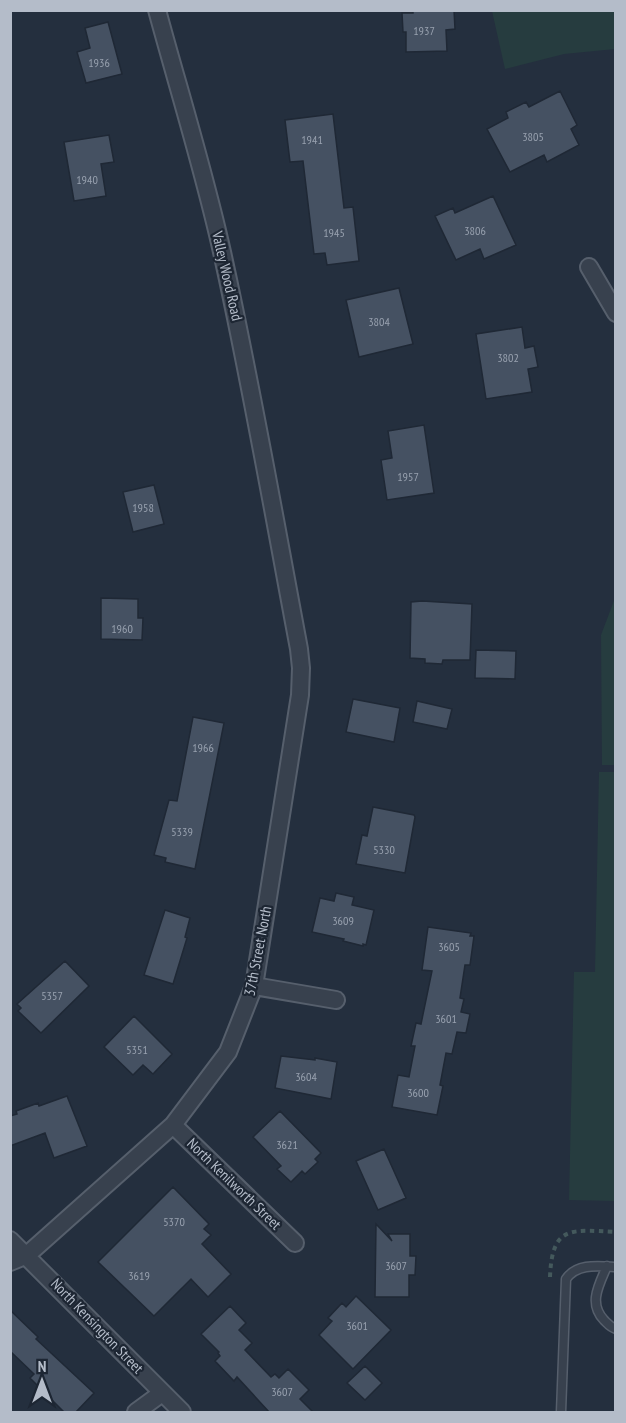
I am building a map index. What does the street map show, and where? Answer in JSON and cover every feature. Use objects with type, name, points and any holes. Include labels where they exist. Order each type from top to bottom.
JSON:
[{"type":"street","name":"Valley Wood Road","points":[[157,10],[221,250],[250,382],[280,546]]},
{"type":"street","points":[[589,267],[615,313]]},
{"type":"street","name":"37th Street North","points":[[10,1262],[27,1255],[173,1125],[228,1052],[254,986],[300,695],[299,649],[280,546]]},
{"type":"street","points":[[254,986],[336,1000]]},
{"type":"street","name":"North Kenilworth Street","points":[[173,1125],[295,1244]]},
{"type":"street","name":"North Kensington Street","points":[[10,1240],[182,1413]]},
{"type":"street","points":[[136,1413],[162,1393]]},
{"type":"lane","points":[[561,1413],[566,1279],[570,1272],[583,1267],[611,1267],[594,1297],[598,1314],[611,1328],[615,1329]]},
{"type":"green space","points":[[492,11],[615,11],[615,49],[564,54],[505,69]]},
{"type":"green space","points":[[615,598],[615,765],[602,765],[601,635]]},
{"type":"green space","points":[[599,772],[616,772],[615,1201],[569,1200],[574,972],[595,972]]},
{"type":"building","points":[[413,10],[454,10],[455,29],[446,30],[447,51],[406,52],[406,32],[403,32],[402,13],[413,13]]},
{"type":"building","points":[[108,22],[122,74],[86,83],[77,52],[90,48],[85,28]]},
{"type":"building","points":[[560,91],[577,125],[571,129],[579,145],[547,162],[544,155],[510,172],[487,129],[508,118],[506,112],[526,102],[529,107]]},
{"type":"building","points":[[333,114],[344,208],[353,207],[359,261],[327,265],[325,253],[314,254],[303,161],[290,162],[285,120]]},
{"type":"building","points":[[109,135],[114,162],[101,164],[106,196],[74,201],[64,142]]},
{"type":"building","points":[[493,196],[516,245],[484,259],[480,249],[456,260],[435,216],[453,208],[455,213]]},
{"type":"building","points":[[399,288],[413,344],[359,357],[346,300]]},
{"type":"building","points":[[522,327],[525,348],[534,346],[538,367],[528,369],[532,392],[486,399],[476,334]]},
{"type":"building","points":[[424,425],[434,493],[387,500],[381,460],[392,458],[388,431]]},
{"type":"building","points":[[154,485],[164,524],[133,532],[123,492]]},
{"type":"building","points":[[101,598],[138,599],[138,618],[143,618],[142,640],[101,639]]},
{"type":"building","points":[[411,602],[472,604],[470,660],[443,660],[442,664],[425,663],[425,659],[410,658]]},
{"type":"building","points":[[476,650],[516,651],[515,679],[475,678]]},
{"type":"building","points":[[353,699],[400,708],[394,742],[346,732]]},
{"type":"building","points":[[417,701],[452,709],[447,729],[413,722]]},
{"type":"building","points":[[193,717],[224,723],[195,869],[165,862],[166,858],[154,855],[169,800],[177,801]]},
{"type":"building","points":[[373,807],[415,817],[405,873],[356,864],[362,835],[367,836]]},
{"type":"building","points":[[336,893],[354,897],[352,905],[374,910],[366,945],[312,932],[320,898],[334,901]]},
{"type":"building","points":[[165,910],[190,918],[185,937],[187,938],[173,984],[144,975]]},
{"type":"building","points":[[428,927],[471,933],[470,936],[474,936],[470,965],[465,965],[460,998],[464,999],[461,1012],[470,1014],[466,1033],[457,1032],[452,1054],[446,1053],[437,1115],[392,1107],[398,1075],[409,1077],[415,1046],[411,1046],[416,1023],[421,1024],[432,971],[422,970]]},
{"type":"building","points":[[65,961],[89,986],[41,1033],[18,1011],[21,1008],[17,1004]]},
{"type":"building","points":[[134,1016],[172,1054],[153,1074],[143,1065],[133,1075],[104,1047]]},
{"type":"building","points":[[281,1056],[337,1062],[331,1099],[275,1088]]},
{"type":"building","points":[[67,1096],[87,1146],[54,1158],[45,1133],[10,1146],[10,1116],[17,1114],[16,1111],[38,1103],[39,1106]]},
{"type":"building","points":[[280,1111],[321,1153],[315,1159],[318,1162],[305,1174],[302,1171],[291,1182],[277,1169],[281,1166],[253,1137]]},
{"type":"building","points":[[384,1149],[406,1198],[378,1210],[356,1161]]},
{"type":"building","points":[[173,1187],[209,1224],[204,1229],[211,1235],[202,1244],[231,1274],[208,1297],[191,1279],[154,1316],[98,1262]]},
{"type":"building","points":[[376,1224],[392,1241],[388,1234],[410,1234],[410,1256],[416,1256],[415,1275],[409,1275],[409,1297],[375,1297]]},
{"type":"building","points":[[356,1296],[391,1330],[353,1369],[319,1335],[332,1321],[328,1318],[342,1303],[346,1307]]},
{"type":"building","points":[[230,1306],[246,1323],[239,1330],[252,1343],[245,1350],[271,1377],[275,1374],[279,1378],[288,1369],[309,1390],[300,1399],[314,1413],[270,1413],[237,1377],[234,1381],[215,1361],[220,1356],[219,1352],[201,1334]]},
{"type":"building","points":[[10,1310],[38,1337],[36,1339],[94,1393],[75,1413],[65,1413],[30,1378],[34,1374],[10,1351]]},
{"type":"building","points":[[365,1366],[382,1383],[365,1400],[347,1383]]}]
